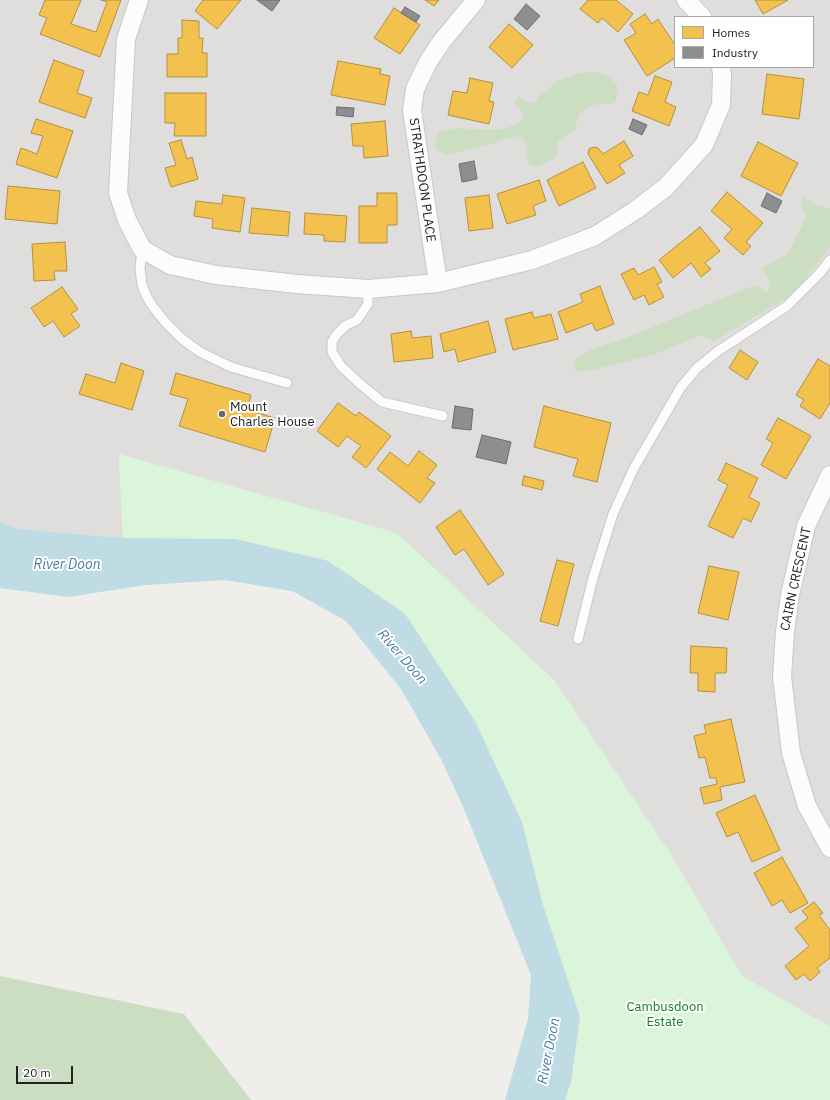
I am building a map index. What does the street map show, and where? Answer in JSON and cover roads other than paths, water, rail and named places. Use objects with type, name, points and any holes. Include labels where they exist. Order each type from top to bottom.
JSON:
[{"type":"street","points":[[139,0],[126,39],[118,193],[127,220],[142,249],[170,265],[216,276],[368,289],[438,283],[532,260],[595,236],[636,210],[666,187],[704,145],[721,105],[721,68]]},
{"type":"street","name":"STRATHDOON PLACE","points":[[438,283],[412,110],[415,89],[428,62],[442,41],[476,0]]},
{"type":"street","points":[[686,0],[701,16]]},
{"type":"street","name":"CAIRN CRESCENT","points":[[830,475],[806,526],[789,603],[785,632],[782,676],[792,753],[807,806],[830,848]]},
{"type":"lane","points":[[142,249],[140,268],[142,285],[146,296],[165,322],[182,339],[200,352],[232,367],[287,383]]},
{"type":"lane","points":[[578,639],[593,578],[612,514],[634,468],[681,387],[697,368],[718,351],[787,306],[820,273],[830,260]]},
{"type":"lane","points":[[368,289],[368,304],[357,320],[345,326],[337,334],[332,342],[332,352],[341,366],[382,402],[443,416]]},
{"type":"water","name":"River Doon","points":[[0,522],[19,529],[123,538],[235,539],[328,561],[405,614],[475,721],[522,822],[543,905],[580,1017],[571,1082],[565,1100],[505,1100],[528,1019],[531,975],[464,809],[442,761],[401,689],[346,621],[292,591],[225,580],[146,585],[68,597],[0,588]]},
{"type":"place","name":"Mount Charles House","points":[[222,414]]},
{"type":"park label","name":"Cambusdoon Estate","points":[[665,1014]]}]
